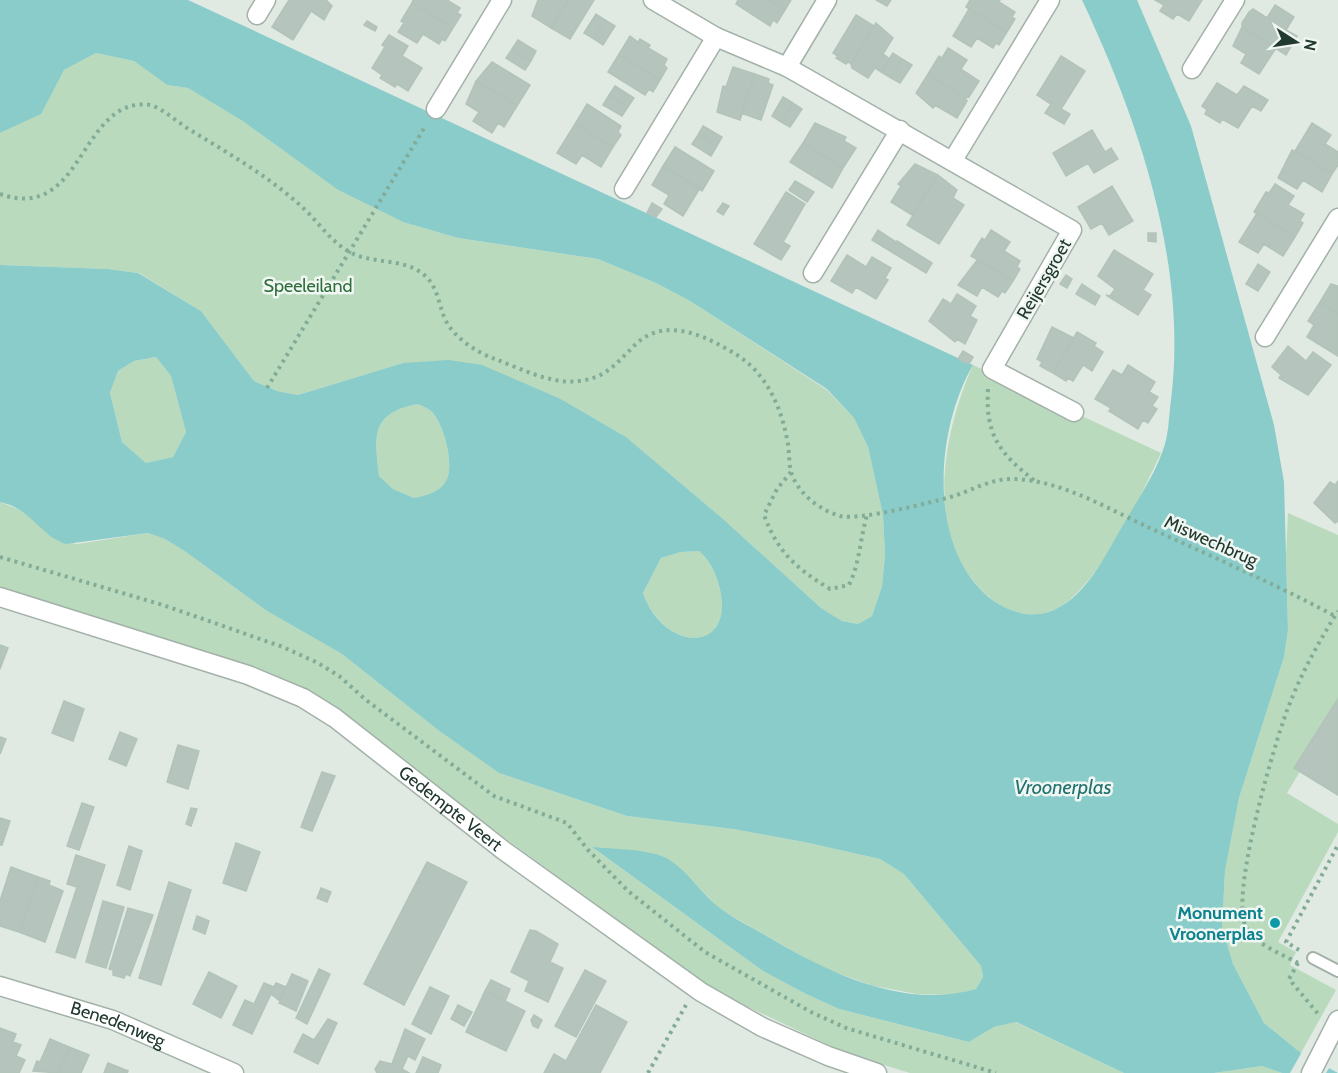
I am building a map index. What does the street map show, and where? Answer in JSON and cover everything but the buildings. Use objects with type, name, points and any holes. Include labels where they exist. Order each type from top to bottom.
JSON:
[{"type":"street","points":[[436,109],[502,0]]},
{"type":"street","name":"Reijersgroet","points":[[653,0],[716,37],[787,67],[1072,230],[992,369]]},
{"type":"street","points":[[787,67],[827,0]]},
{"type":"street","points":[[952,160],[1050,0]]},
{"type":"street","points":[[1192,69],[1235,0]]},
{"type":"street","points":[[624,189],[716,37]]},
{"type":"street","points":[[813,273],[900,130]]},
{"type":"street","points":[[1265,337],[1338,218]]},
{"type":"street","points":[[992,369],[1074,412]]},
{"type":"street","name":"Gedempte Veert","points":[[0,597],[248,675],[285,689],[318,706],[503,850],[696,988],[762,1027],[828,1056],[877,1073]]},
{"type":"street","name":"Benedenweg","points":[[0,986],[113,1020],[234,1073]]},
{"type":"street","points":[[1311,1073],[1328,1039],[1331,1021]]},
{"type":"lane","points":[[1313,958],[1338,971]]},
{"type":"path","points":[[0,194],[20,201],[52,191],[63,181],[107,121],[126,109],[151,105],[280,187],[349,252],[409,266],[420,272],[436,291],[446,321],[461,340],[493,358],[544,378],[575,382],[593,378],[614,367],[640,340],[663,329],[702,336],[742,357],[768,385],[782,417],[788,442],[791,472],[810,501],[842,517],[867,515],[953,496],[989,482],[1008,479],[1035,481]]},
{"type":"path","points":[[267,388],[436,109]]},
{"type":"path","points":[[992,369],[987,418],[994,438],[1011,462],[1035,481]]},
{"type":"path","points":[[791,472],[777,489],[764,515],[790,562],[830,590],[849,585],[859,565],[860,539],[867,515]]},
{"type":"path","name":"Miswechbrug","points":[[1035,481],[1124,517],[1337,613]]},
{"type":"path","points":[[0,556],[163,604],[283,647],[318,663],[339,676],[366,700],[494,796],[567,823],[588,850],[628,891],[705,952],[811,1012],[846,1028],[996,1073]]},
{"type":"path","points":[[1298,963],[1253,936],[1243,919],[1243,899],[1249,851],[1283,722],[1309,661],[1337,613]]},
{"type":"path","points":[[1331,1021],[1289,979],[1304,952],[1286,942],[1338,845]]},
{"type":"path","points":[[648,1073],[696,988]]},
{"type":"green space","name":"Speeleiland","points":[[96,53],[134,61],[167,85],[188,88],[244,122],[338,190],[403,222],[458,238],[598,259],[656,283],[690,301],[827,390],[854,418],[868,447],[883,515],[885,555],[882,586],[872,616],[858,624],[842,621],[821,608],[722,518],[626,437],[561,399],[522,383],[403,363],[298,395],[277,391],[254,381],[201,311],[139,273],[108,269],[0,265],[0,133],[40,114],[64,70]]},
{"type":"green space","points":[[156,357],[171,376],[186,432],[173,457],[146,463],[122,442],[110,393],[118,371],[134,361]]},
{"type":"green space","points":[[973,365],[1161,453],[1130,516],[1103,561],[1072,597],[1049,612],[1025,614],[1002,606],[972,579],[956,552],[947,522],[944,490],[946,457],[962,394]]},
{"type":"green space","points":[[418,404],[427,408],[436,417],[447,445],[449,465],[446,481],[440,488],[414,498],[393,489],[379,476],[376,449],[379,428],[384,420],[391,413]]},
{"type":"green space","points":[[0,502],[25,512],[58,541],[77,544],[148,533],[165,539],[267,611],[342,654],[438,730],[499,773],[627,816],[733,829],[880,859],[904,874],[981,966],[983,977],[976,989],[954,995],[917,994],[874,986],[823,968],[720,909],[685,874],[593,848],[763,971],[839,1009],[969,1042],[994,1027],[1015,1022],[1124,1073],[910,1073],[845,1053],[717,992],[505,838],[316,694],[272,674],[0,587]]},
{"type":"green space","points":[[1288,513],[1338,535],[1338,709],[1287,793],[1338,824],[1338,832],[1278,942],[1296,952],[1290,965],[1336,990],[1301,1053],[1264,1023],[1233,964],[1222,927],[1225,871],[1239,798],[1284,657],[1288,630],[1286,555]]},
{"type":"green space","points":[[699,551],[715,573],[722,606],[719,623],[710,634],[697,638],[682,636],[667,627],[653,613],[643,593],[661,558],[681,552]]},
{"type":"green space","points":[[1262,1066],[1282,1073],[1214,1073]]},
{"type":"water","name":"Vroonerplas","points":[[0,0],[188,0],[973,365],[960,392],[951,422],[945,455],[944,489],[947,522],[957,553],[972,579],[994,601],[1015,611],[1039,614],[1054,610],[1066,603],[1086,585],[1094,574],[1151,476],[1161,455],[1167,433],[1174,349],[1172,298],[1165,246],[1140,144],[1103,46],[1082,0],[1137,0],[1191,126],[1274,425],[1284,482],[1288,630],[1284,657],[1239,798],[1225,871],[1222,927],[1233,964],[1264,1023],[1301,1053],[1338,1073],[1282,1073],[1262,1066],[1214,1073],[1124,1073],[1016,1022],[994,1027],[969,1042],[839,1009],[763,971],[592,847],[642,851],[668,859],[676,864],[714,903],[732,916],[814,962],[866,984],[921,995],[949,994],[976,989],[983,977],[981,966],[904,874],[880,859],[733,829],[627,816],[499,773],[438,730],[342,654],[267,611],[165,539],[148,533],[66,544],[49,535],[20,510],[0,502],[0,265],[108,269],[138,273],[201,311],[254,381],[277,391],[298,395],[403,363],[449,360],[482,365],[561,399],[626,437],[722,518],[821,608],[842,621],[858,624],[872,616],[882,586],[885,555],[883,515],[868,447],[854,418],[827,389],[690,301],[656,283],[598,259],[458,238],[403,222],[338,190],[244,122],[188,88],[167,85],[134,61],[96,53],[64,70],[41,114],[0,133]],"holes":[[[156,357],[171,376],[186,432],[173,457],[146,463],[122,442],[110,393],[118,371],[134,361]],[[418,404],[431,411],[444,434],[449,455],[448,474],[443,485],[432,493],[414,498],[393,489],[379,476],[376,449],[379,428],[391,413]],[[699,551],[711,565],[718,582],[722,606],[719,623],[709,634],[697,638],[682,636],[667,627],[653,613],[643,593],[661,558],[681,552]]]},
{"type":"pier","points":[[1303,1050],[1331,1065],[1326,1073],[1290,1073]]},
{"type":"place","name":"Monument Vroonerplas","points":[[1275,923]]}]
